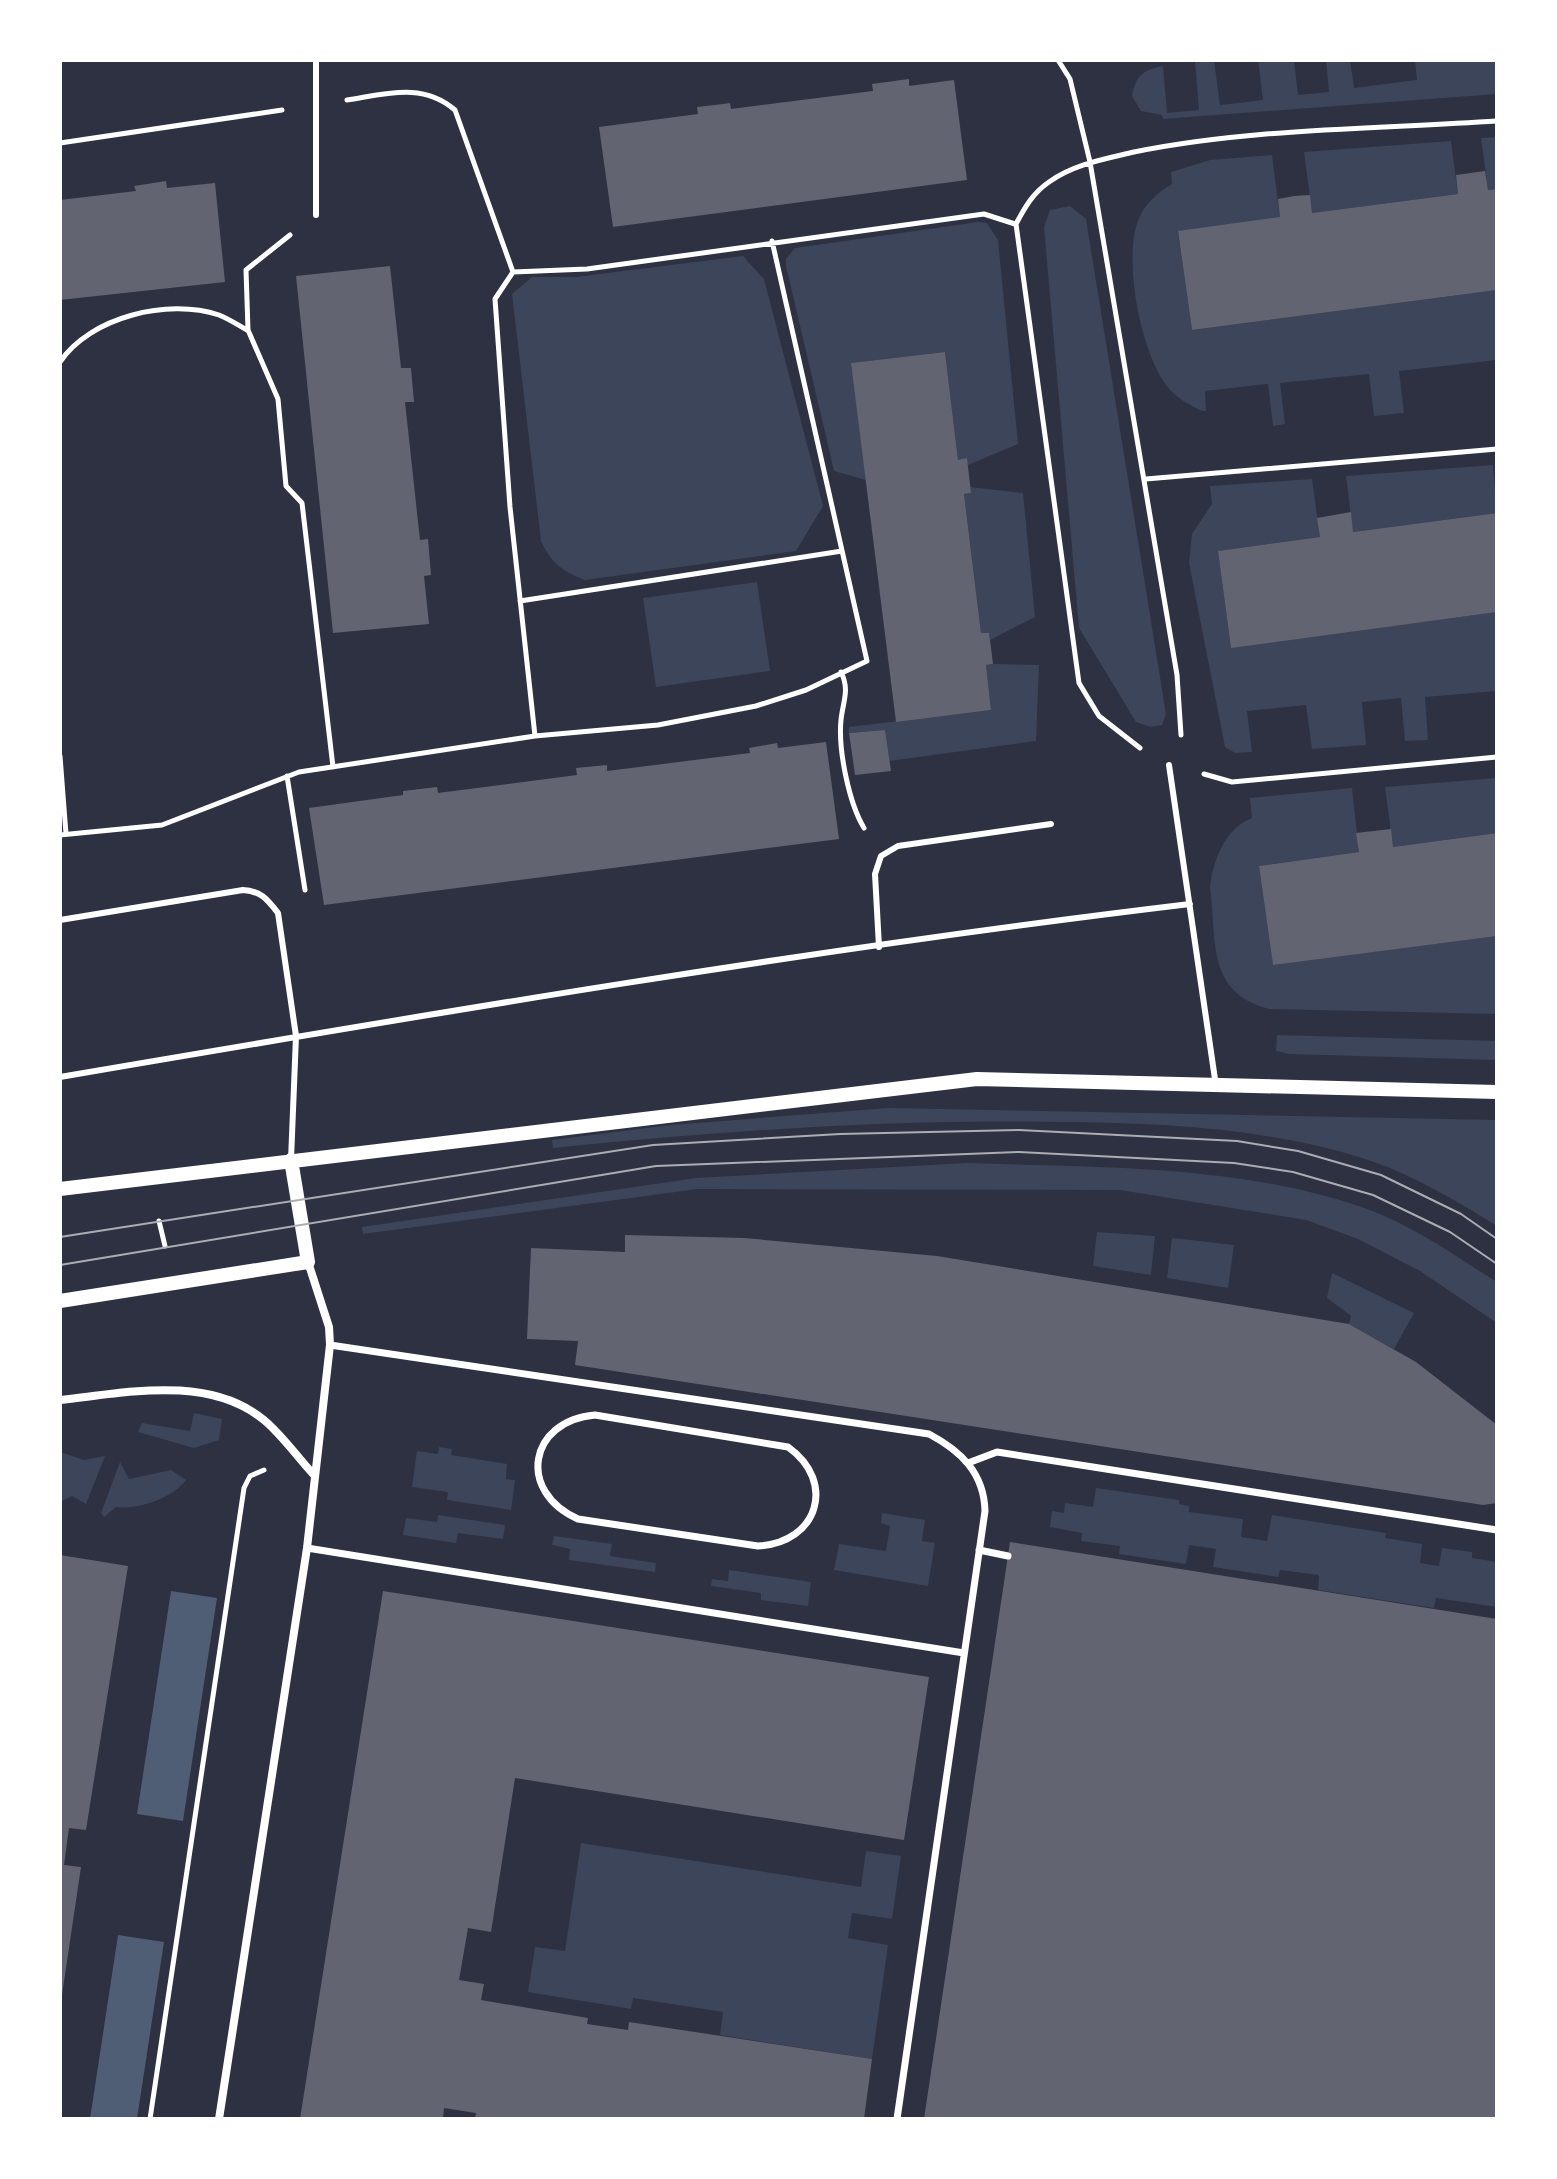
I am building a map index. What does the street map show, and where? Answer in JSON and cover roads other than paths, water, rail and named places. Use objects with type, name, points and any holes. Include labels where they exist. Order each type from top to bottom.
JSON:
[{"type":"street","points":[[60,1189],[977,1079],[1216,1088],[1497,1092]]},
{"type":"street","points":[[219,2119],[307,1548],[330,1345],[329,1327],[308,1262],[291,1160]]},
{"type":"street","points":[[60,1301],[308,1262]]},
{"type":"street","points":[[330,1345],[929,1434],[951,1446],[979,1477],[985,1495],[979,1550],[897,2119]]},
{"type":"street","points":[[60,1400],[166,1389],[224,1400],[264,1420],[315,1476]]},
{"type":"street","points":[[595,1415],[775,1443],[800,1456],[809,1467],[816,1495],[814,1509],[799,1533],[773,1546],[578,1519],[555,1505],[545,1494],[538,1466],[546,1439],[556,1428],[581,1416],[595,1415]]},
{"type":"street","points":[[968,1463],[997,1452],[1497,1530]]},
{"type":"street","points":[[307,1548],[964,1653]]},
{"type":"street","points":[[979,1550],[1008,1556]]},
{"type":"lane","points":[[316,60],[316,215]]},
{"type":"lane","points":[[1169,765],[1216,1088]]},
{"type":"lane","points":[[879,947],[875,874],[881,856],[898,846],[1051,824]]},
{"type":"lane","points":[[60,920],[243,890],[257,891],[278,913],[296,1036],[291,1160]]},
{"type":"lane","points":[[60,1077],[296,1036],[1039,922],[1190,904]]},
{"type":"tram line","points":[[60,1237],[653,1145],[840,1134],[1019,1130],[1237,1141],[1298,1151],[1381,1175],[1461,1214],[1497,1239]]},
{"type":"tram line","points":[[60,1265],[656,1166],[1019,1152],[1234,1163],[1293,1172],[1373,1195],[1450,1232],[1497,1264]]}]
